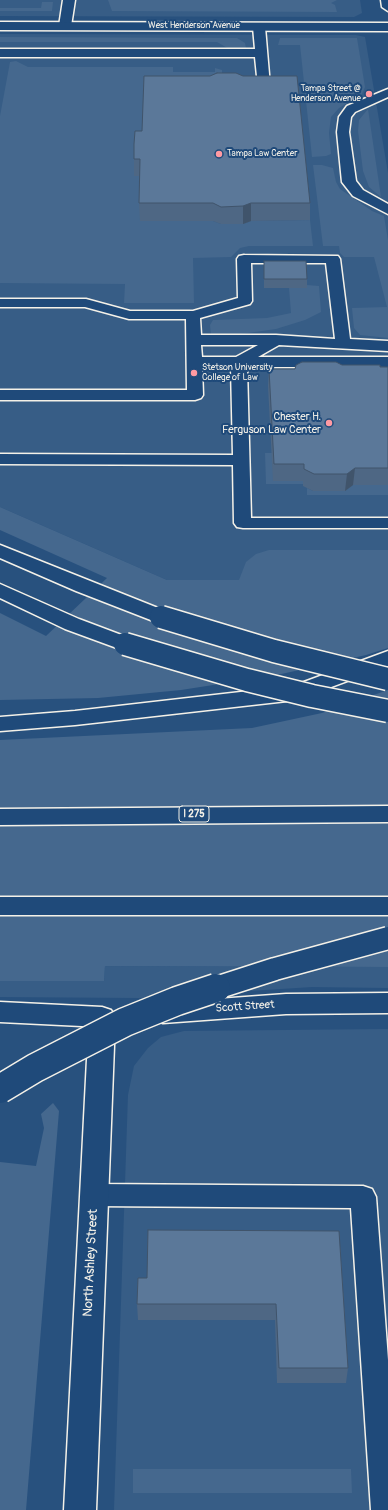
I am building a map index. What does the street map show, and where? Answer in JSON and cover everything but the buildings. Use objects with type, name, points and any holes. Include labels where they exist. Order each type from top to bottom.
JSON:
[{"type":"main road","points":[[387,0],[388,7]]},
{"type":"main road","name":"West Henderson Avenue","points":[[0,26],[388,27]]},
{"type":"main road","points":[[0,551],[83,587],[161,617],[274,651],[388,679]]},
{"type":"main road","points":[[0,590],[65,620],[125,644],[185,663],[312,696],[388,711]]},
{"type":"main road","points":[[0,724],[75,718],[296,693],[388,658]]},
{"type":"main road","name":"I 275","points":[[0,816],[388,814]]},
{"type":"main road","points":[[0,906],[388,906]]},
{"type":"main road","points":[[0,1089],[35,1068],[125,1022],[177,1001],[275,969],[388,938]]},
{"type":"main road","name":"Scott Street","points":[[0,1012],[102,1017],[286,1004],[388,1003]]},
{"type":"main road","name":"North Ashley Street","points":[[80,1510],[102,1017]]},
{"type":"lane","points":[[65,26],[69,0]]},
{"type":"lane","points":[[259,27],[264,86]]},
{"type":"lane","points":[[0,53],[262,53]]},
{"type":"lane","points":[[388,93],[351,109],[345,117],[343,132],[349,182],[358,194],[388,210]]},
{"type":"lane","points":[[0,303],[86,303],[129,315],[193,315],[246,301],[244,259],[333,259],[343,343]]},
{"type":"lane","points":[[0,395],[195,395],[193,315]]},
{"type":"lane","points":[[194,340],[276,340],[388,346]]},
{"type":"lane","points":[[239,362],[276,340]]},
{"type":"lane","points":[[194,362],[388,362]]},
{"type":"lane","points":[[239,362],[244,523],[388,523]]},
{"type":"lane","points":[[0,459],[241,460]]},
{"type":"lane","points":[[94,1195],[363,1197],[384,1440],[385,1510]]},
{"type":"shaded area","points":[[0,0],[360,0],[362,13],[354,17],[0,16]]},
{"type":"shaded area","points":[[108,0],[337,0],[331,3],[335,5],[337,12],[112,11]]},
{"type":"shaded area","points":[[42,2],[53,2],[52,11],[0,11],[0,8],[41,8]]},
{"type":"shaded area","name":"Stetson University College of Law","points":[[0,34],[356,35],[365,37],[388,173],[388,580],[167,580],[0,507]]},
{"type":"shaded area","points":[[0,37],[237,38],[245,43],[246,48],[244,50],[229,49],[217,42],[0,42]]},
{"type":"shaded area","points":[[280,38],[357,38],[365,87],[362,94],[339,108],[331,117],[329,133],[331,154],[312,157],[300,45],[278,45]]},
{"type":"shaded area","points":[[16,61],[28,67],[173,67],[173,72],[215,72],[215,68],[222,70],[222,85],[141,176],[213,221],[221,224],[243,224],[251,221],[310,220],[313,246],[249,246],[240,248],[231,257],[193,258],[194,303],[124,303],[125,284],[0,283],[0,116],[10,62]]},
{"type":"shaded area","points":[[368,109],[381,197],[369,187],[363,171],[358,131],[359,120]]},
{"type":"shaded area","points":[[313,165],[322,165],[333,168],[336,182],[340,189],[372,211],[384,216],[388,240],[388,338],[360,335],[354,328],[352,308],[387,307],[374,257],[344,257],[340,253],[339,246],[323,246]]},
{"type":"shaded area","points":[[307,285],[319,286],[321,312],[305,320],[276,329],[241,334],[218,336],[211,335],[210,325],[213,320],[267,318],[291,313],[289,288],[307,288]]},
{"type":"shaded area","points":[[265,453],[272,453],[303,481],[303,484],[266,484]]},
{"type":"shaded area","points":[[353,485],[388,485],[388,495],[307,495],[307,488],[313,491],[345,491]]},
{"type":"shaded area","points":[[0,507],[167,580],[239,580],[246,562],[256,554],[269,550],[388,550],[388,648],[366,655],[277,675],[181,690],[98,698],[0,700],[0,613],[46,636],[107,578],[0,530]]},
{"type":"shaded area","points":[[388,690],[388,967],[105,966],[104,981],[0,981],[0,740],[252,728],[322,713]]},
{"type":"shaded area","points":[[105,966],[388,967],[388,988],[312,987],[139,998],[0,997],[0,981],[104,981]]},
{"type":"shaded area","points":[[388,1029],[388,1510],[114,1510],[128,1095],[134,1066],[148,1048],[161,1037],[184,1031]]},
{"type":"shaded area","points":[[53,1103],[59,1111],[26,1510],[0,1510],[0,1162],[36,1166],[44,1128],[41,1114]]},
{"type":"shaded area","points":[[133,1469],[351,1469],[352,1493],[133,1493]]},
{"type":"place","name":"Tampa Street @ Henderson Avenue","points":[[369,94]]},
{"type":"place","name":"Tampa Law Center","points":[[219,154]]},
{"type":"place","name":"Stetson University College of Law","points":[[194,373]]},
{"type":"place","name":"Chester H. Ferguson Law Center","points":[[329,423]]}]
